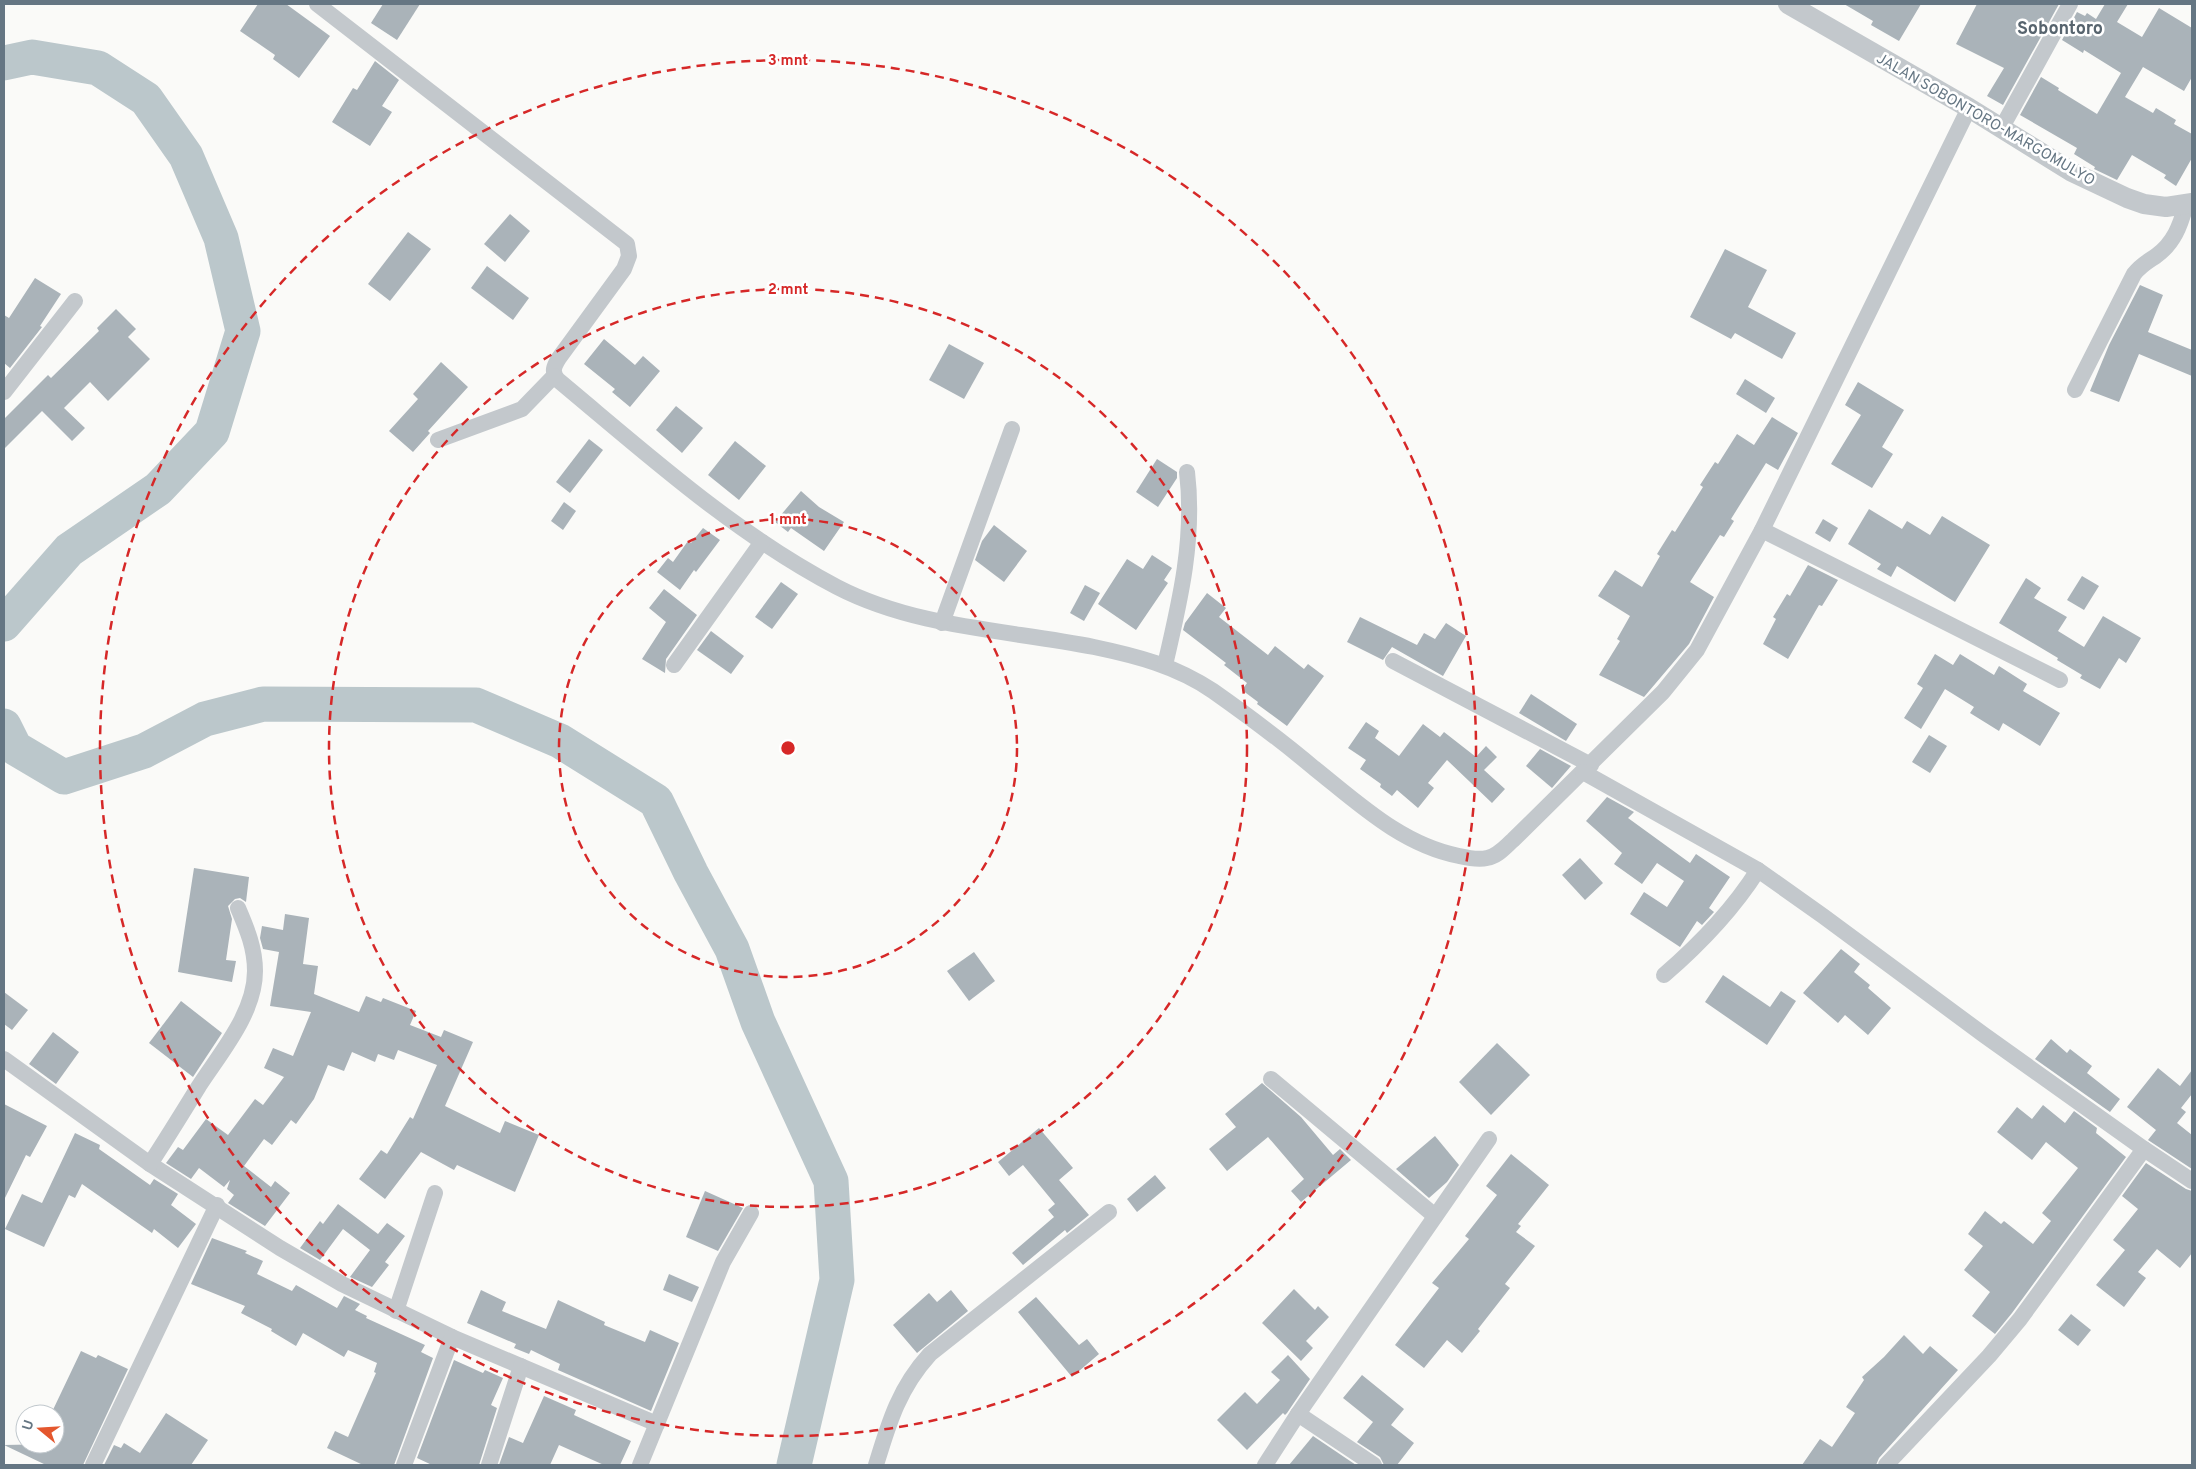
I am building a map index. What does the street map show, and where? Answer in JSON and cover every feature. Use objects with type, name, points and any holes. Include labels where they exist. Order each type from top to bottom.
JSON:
[{"type":"street","points":[[317,4],[626,244],[629,256],[624,269],[559,358],[554,367],[554,376],[530,402],[522,409],[438,440]]},
{"type":"street","name":"JALAN SOBONTORO-MARGOMULYO","points":[[1788,4],[1969,108],[2072,172],[2144,204],[2166,207],[2189,204]]},
{"type":"street","points":[[2001,129],[2070,4]]},
{"type":"street","points":[[554,376],[719,513],[805,569],[857,596],[904,613],[942,622],[1044,637],[1126,654],[1165,665],[1212,691],[1377,818],[1421,844],[1450,854],[1478,858],[1495,855],[1587,769],[1663,692],[1686,665],[1719,610],[1762,530],[1969,108]]},
{"type":"street","points":[[2075,390],[2134,274],[2143,263],[2166,248],[2181,224],[2189,204]]},
{"type":"street","points":[[4,392],[75,301]]},
{"type":"street","points":[[942,622],[1012,428]]},
{"type":"street","points":[[1165,665],[1182,593],[1188,554],[1190,499],[1187,472]]},
{"type":"street","points":[[1762,530],[2060,680]]},
{"type":"street","points":[[674,665],[762,542]]},
{"type":"street","points":[[1393,661],[1587,769],[1758,870],[1984,1035],[2192,1181]]},
{"type":"street","points":[[1664,974],[1709,934],[1745,890],[1758,870]]},
{"type":"street","points":[[150,1164],[224,1050],[244,1014],[252,993],[255,970],[253,950],[250,936],[238,908]]},
{"type":"street","points":[[4,1058],[150,1164],[217,1205],[280,1248],[342,1284],[452,1337],[658,1424]]},
{"type":"street","points":[[1271,1079],[1435,1216]]},
{"type":"street","points":[[1265,1465],[1298,1414],[1488,1139]]},
{"type":"street","points":[[1886,1465],[1989,1356],[2020,1319],[2144,1149]]},
{"type":"street","points":[[396,1311],[435,1193]]},
{"type":"street","points":[[93,1465],[217,1205]]},
{"type":"street","points":[[876,1465],[889,1420],[898,1398],[914,1371],[930,1354],[1109,1212]]},
{"type":"street","points":[[640,1465],[723,1262],[751,1213]]},
{"type":"street","points":[[404,1465],[452,1337]]},
{"type":"street","points":[[489,1465],[521,1366]]},
{"type":"street","points":[[1298,1414],[1374,1465]]},
{"type":"building","points":[[258,4],[286,4],[330,36],[299,78],[273,59],[275,55],[240,31]]},
{"type":"building","points":[[383,4],[420,4],[397,40],[371,23]]},
{"type":"building","points":[[1844,4],[1921,4],[1899,41],[1871,25],[1873,21]]},
{"type":"building","points":[[1977,4],[2059,4],[2003,105],[1987,96],[2004,68],[1956,44]]},
{"type":"building","points":[[2105,4],[2128,4],[2117,22],[2142,37],[2159,8],[2192,28],[2192,77],[2184,91],[2143,67],[2125,97],[2153,113],[2156,108],[2176,120],[2174,124],[2192,134],[2192,158],[2176,186],[2164,178],[2166,175],[2132,155],[2117,180],[2094,169],[2095,167],[2074,154],[2077,148],[2020,115],[2041,77],[2097,114],[2121,73],[2084,50],[2083,53],[2062,40],[2077,12],[2085,16],[2087,13],[2096,19]]},
{"type":"building","points":[[375,61],[399,80],[382,106],[392,112],[370,146],[332,122],[353,88],[357,90]]},
{"type":"building","points":[[510,214],[530,231],[505,262],[484,244]]},
{"type":"building","points":[[408,232],[431,249],[390,301],[368,284]]},
{"type":"building","points":[[1725,249],[1767,270],[1748,307],[1796,333],[1782,359],[1735,333],[1731,339],[1690,317]]},
{"type":"building","points":[[487,266],[529,298],[513,320],[471,288]]},
{"type":"building","points":[[35,278],[61,294],[40,326],[42,327],[10,368],[4,363],[4,315],[9,318]]},
{"type":"building","points":[[2140,285],[2163,295],[2148,332],[2192,350],[2192,376],[2139,354],[2119,402],[2090,391],[2109,345]]},
{"type":"building","points":[[116,309],[136,329],[128,337],[150,359],[108,401],[90,382],[64,408],[85,428],[72,441],[42,411],[4,449],[4,419],[48,375],[51,378],[99,331],[97,328]]},
{"type":"building","points":[[604,339],[635,365],[643,356],[660,371],[630,407],[612,392],[615,389],[584,364]]},
{"type":"building","points":[[949,344],[984,363],[964,399],[929,380]]},
{"type":"building","points":[[441,362],[468,387],[428,431],[430,433],[413,452],[389,431],[418,399],[413,394]]},
{"type":"building","points":[[1745,379],[1775,398],[1766,413],[1736,394]]},
{"type":"building","points":[[1858,382],[1904,410],[1882,447],[1893,454],[1872,488],[1831,464],[1861,415],[1845,405]]},
{"type":"building","points":[[676,406],[703,428],[682,453],[656,430]]},
{"type":"building","points":[[1772,417],[1798,433],[1778,470],[1766,463],[1731,519],[1734,521],[1724,537],[1720,535],[1690,582],[1714,597],[1689,644],[1644,697],[1599,675],[1620,641],[1617,639],[1630,616],[1598,596],[1615,570],[1642,587],[1660,556],[1657,554],[1672,530],[1675,532],[1703,487],[1700,485],[1715,462],[1718,464],[1737,434],[1754,445]]},
{"type":"building","points":[[589,439],[603,450],[570,493],[556,482]]},
{"type":"building","points":[[735,441],[766,466],[739,500],[708,475]]},
{"type":"building","points":[[1157,459],[1177,472],[1177,478],[1158,507],[1136,492]]},
{"type":"building","points":[[801,491],[819,507],[844,522],[824,551],[791,528],[788,532],[775,522]]},
{"type":"building","points":[[564,502],[576,511],[563,530],[551,521]]},
{"type":"building","points":[[1869,509],[1902,529],[1907,521],[1930,535],[1942,516],[1990,545],[1955,602],[1897,566],[1891,577],[1877,569],[1881,564],[1848,544]]},
{"type":"building","points":[[1823,519],[1838,528],[1830,542],[1815,533]]},
{"type":"building","points":[[994,525],[1027,551],[1004,582],[975,560],[982,541]]},
{"type":"building","points":[[703,528],[720,540],[696,572],[694,570],[680,590],[657,572],[668,558],[673,562],[688,541],[691,543]]},
{"type":"building","points":[[1152,555],[1172,568],[1164,580],[1168,583],[1136,630],[1098,604],[1127,559],[1143,569]]},
{"type":"building","points":[[1808,565],[1838,580],[1822,606],[1819,605],[1788,659],[1763,644],[1776,619],[1773,617],[1787,594],[1790,596]]},
{"type":"building","points":[[2082,576],[2099,586],[2084,610],[2067,600]]},
{"type":"building","points":[[2026,578],[2041,588],[2034,598],[2067,617],[2058,631],[2084,647],[2103,616],[2141,638],[2126,663],[2119,658],[2100,689],[2080,678],[2082,675],[2057,660],[2058,658],[1999,623]]},
{"type":"building","points":[[781,582],[798,594],[772,629],[755,617]]},
{"type":"building","points":[[1085,585],[1100,593],[1084,621],[1070,613]]},
{"type":"building","points":[[664,589],[697,615],[666,659],[665,673],[642,659],[666,622],[649,608]]},
{"type":"building","points":[[1207,593],[1226,608],[1219,617],[1268,655],[1275,646],[1304,669],[1308,664],[1324,676],[1287,726],[1257,704],[1258,702],[1242,690],[1247,683],[1224,665],[1226,663],[1183,630],[1185,623]]},
{"type":"building","points":[[1360,617],[1417,645],[1424,633],[1435,639],[1446,623],[1466,636],[1443,676],[1392,647],[1383,660],[1347,642]]},
{"type":"building","points":[[711,631],[744,656],[731,674],[697,650]]},
{"type":"building","points":[[1935,654],[1953,665],[1960,654],[1994,675],[1999,666],[2027,684],[2023,691],[2060,713],[2040,746],[2003,723],[1999,731],[1970,713],[1974,707],[1945,689],[1921,729],[1904,718],[1923,688],[1917,684]]},
{"type":"building","points":[[1531,694],[1577,724],[1566,741],[1519,713]]},
{"type":"building","points":[[1366,722],[1379,731],[1375,738],[1399,756],[1423,724],[1440,737],[1444,732],[1476,757],[1486,746],[1497,757],[1484,770],[1505,789],[1492,803],[1447,760],[1428,783],[1434,788],[1418,808],[1397,790],[1392,796],[1380,787],[1381,784],[1360,769],[1366,760],[1348,748]]},
{"type":"building","points":[[1929,735],[1947,746],[1930,773],[1912,762]]},
{"type":"building","points":[[1540,749],[1571,766],[1552,788],[1526,766]]},
{"type":"building","points":[[1607,797],[1634,812],[1628,818],[1690,863],[1696,854],[1730,877],[1709,908],[1714,912],[1702,925],[1697,921],[1680,947],[1630,914],[1644,892],[1667,907],[1684,881],[1657,863],[1642,884],[1614,864],[1622,853],[1586,821]]},
{"type":"building","points":[[1580,858],[1603,883],[1585,900],[1562,875]]},
{"type":"building","points":[[194,868],[249,877],[246,902],[240,898],[235,899],[228,906],[232,919],[226,960],[236,961],[232,982],[178,972]]},
{"type":"building","points":[[285,914],[309,918],[303,964],[318,966],[314,994],[359,1012],[366,996],[381,1002],[383,998],[416,1011],[410,1025],[441,1037],[444,1030],[473,1042],[445,1106],[500,1133],[505,1121],[539,1135],[515,1192],[457,1165],[454,1170],[421,1152],[385,1199],[359,1179],[381,1150],[387,1154],[410,1117],[413,1119],[437,1065],[398,1050],[394,1060],[378,1054],[375,1062],[352,1052],[344,1071],[328,1065],[314,1099],[296,1124],[291,1120],[272,1145],[264,1139],[244,1166],[271,1187],[275,1181],[290,1193],[265,1226],[228,1203],[234,1195],[227,1189],[230,1180],[224,1187],[199,1168],[191,1179],[166,1163],[178,1147],[183,1150],[206,1119],[228,1135],[255,1099],[263,1105],[284,1077],[264,1068],[273,1048],[293,1056],[311,1012],[270,1006],[279,952],[263,949],[260,938],[262,926],[283,930]]},
{"type":"building","points":[[1841,949],[1860,964],[1854,972],[1870,985],[1868,988],[1891,1008],[1868,1035],[1845,1015],[1838,1023],[1803,993]]},
{"type":"building","points":[[974,952],[995,981],[969,1001],[947,971]]},
{"type":"building","points":[[1723,975],[1770,1007],[1781,991],[1796,1001],[1767,1045],[1705,1002]]},
{"type":"building","points":[[4,992],[28,1010],[12,1030],[4,1024]]},
{"type":"building","points":[[181,1001],[222,1033],[193,1077],[149,1043]]},
{"type":"building","points":[[53,1032],[79,1052],[56,1084],[29,1064]]},
{"type":"building","points":[[2051,1039],[2067,1053],[2070,1049],[2092,1066],[2087,1073],[2120,1099],[2110,1112],[2035,1059]]},
{"type":"building","points":[[1497,1043],[1530,1075],[1491,1115],[1459,1082]]},
{"type":"building","points":[[2158,1068],[2180,1086],[2192,1070],[2192,1094],[2181,1108],[2186,1112],[2177,1123],[2192,1135],[2192,1169],[2148,1140],[2156,1130],[2127,1107]]},
{"type":"building","points":[[1262,1083],[1301,1117],[1333,1155],[1340,1149],[1351,1160],[1301,1202],[1291,1191],[1304,1179],[1268,1137],[1227,1171],[1209,1149],[1236,1127],[1225,1114]]},
{"type":"building","points":[[4,1104],[47,1126],[30,1157],[26,1155],[4,1200]]},
{"type":"building","points":[[2043,1105],[2065,1123],[2074,1111],[2097,1128],[2096,1133],[2126,1157],[1995,1334],[1972,1316],[1990,1292],[1964,1270],[1983,1246],[1968,1234],[1985,1211],[2001,1224],[2004,1221],[2033,1244],[2051,1221],[2042,1213],[2078,1168],[2046,1142],[2032,1160],[1997,1132],[2017,1107],[2032,1119]]},
{"type":"building","points":[[1039,1128],[1073,1168],[1059,1180],[1089,1215],[1067,1233],[1065,1230],[1023,1265],[1012,1253],[1054,1217],[1048,1210],[1055,1204],[1023,1165],[1009,1176],[998,1162]]},
{"type":"building","points":[[75,1133],[100,1145],[99,1149],[150,1185],[154,1179],[178,1194],[171,1205],[196,1224],[178,1248],[154,1229],[152,1233],[82,1184],[75,1198],[69,1195],[44,1247],[5,1229],[22,1194],[42,1203]]},
{"type":"building","points":[[1435,1136],[1459,1165],[1447,1182],[1429,1198],[1396,1169]]},
{"type":"building","points":[[1511,1154],[1549,1185],[1518,1224],[1521,1226],[1516,1232],[1535,1246],[1505,1284],[1510,1288],[1462,1353],[1447,1340],[1424,1368],[1395,1345],[1439,1288],[1432,1283],[1469,1239],[1465,1236],[1497,1195],[1486,1186]]},
{"type":"building","points":[[2146,1163],[2192,1191],[2192,1253],[2180,1268],[2157,1249],[2138,1272],[2146,1278],[2124,1307],[2096,1285],[2125,1250],[2113,1240],[2138,1209],[2122,1196]]},
{"type":"building","points":[[1155,1175],[1166,1188],[1137,1212],[1127,1199]]},
{"type":"building","points":[[705,1191],[743,1208],[718,1251],[686,1237]]},
{"type":"building","points":[[338,1204],[378,1234],[387,1223],[405,1236],[385,1262],[389,1265],[372,1287],[350,1277],[370,1250],[343,1229],[320,1260],[300,1248],[320,1221],[323,1224]]},
{"type":"building","points":[[212,1238],[247,1251],[245,1253],[263,1261],[257,1274],[292,1291],[296,1285],[337,1308],[344,1296],[360,1304],[355,1310],[367,1316],[366,1318],[425,1345],[421,1352],[433,1358],[394,1465],[363,1465],[327,1448],[335,1431],[348,1437],[376,1373],[374,1372],[377,1363],[348,1350],[344,1357],[303,1333],[296,1346],[271,1331],[272,1329],[241,1313],[245,1306],[191,1284]]},
{"type":"building","points":[[669,1274],[699,1287],[692,1302],[663,1290]]},
{"type":"building","points":[[1294,1289],[1315,1310],[1318,1306],[1329,1317],[1306,1341],[1313,1348],[1301,1361],[1262,1323]]},
{"type":"building","points":[[481,1290],[506,1302],[502,1311],[546,1329],[558,1300],[605,1322],[604,1325],[645,1342],[650,1330],[679,1343],[651,1411],[558,1370],[560,1364],[531,1350],[529,1354],[514,1348],[516,1344],[467,1323]]},
{"type":"building","points":[[951,1290],[968,1311],[917,1353],[893,1325],[929,1293],[937,1302]]},
{"type":"building","points":[[1036,1297],[1079,1345],[1087,1339],[1099,1354],[1072,1377],[1018,1312]]},
{"type":"building","points":[[2071,1314],[2091,1330],[2078,1346],[2058,1330]]},
{"type":"building","points":[[1904,1335],[1923,1354],[1930,1346],[1958,1370],[1879,1458],[1876,1465],[1802,1465],[1820,1439],[1832,1447],[1855,1413],[1846,1407],[1864,1380],[1862,1377]]},
{"type":"building","points":[[81,1351],[96,1358],[98,1355],[128,1369],[83,1465],[46,1465],[23,1454],[65,1454],[65,1404],[56,1404]]},
{"type":"building","points":[[1288,1355],[1310,1379],[1287,1413],[1285,1415],[1283,1413],[1247,1450],[1217,1420],[1245,1392],[1257,1404],[1280,1380],[1271,1372]]},
{"type":"building","points":[[454,1360],[483,1373],[485,1370],[503,1378],[491,1405],[497,1408],[479,1465],[432,1465],[417,1458]]},
{"type":"building","points":[[1362,1375],[1404,1409],[1391,1425],[1414,1443],[1397,1465],[1384,1465],[1380,1457],[1357,1442],[1373,1422],[1343,1398]]},
{"type":"building","points":[[544,1396],[576,1410],[574,1415],[631,1441],[620,1465],[604,1465],[559,1445],[550,1465],[499,1465],[509,1437],[523,1443]]},
{"type":"building","points":[[166,1413],[208,1440],[191,1465],[104,1465],[114,1445],[121,1448],[124,1443],[140,1453]]},
{"type":"building","points":[[1313,1436],[1356,1465],[1289,1465]]},
{"type":"building","points":[[4,1445],[15,1445],[15,1450]]},
{"type":"waterway","points":[[4,63],[32,57],[98,68],[146,99],[186,156],[221,238],[243,331],[212,432],[158,489],[69,550],[4,624]]},
{"type":"waterway","points":[[4,726],[15,748],[64,777],[144,751],[205,719],[263,704],[476,705],[560,741],[656,801],[691,873],[732,949],[758,1022],[831,1181],[837,1280],[794,1465]]},
{"type":"district","name":"Sobontoro","points":[[2060,28]]}]
